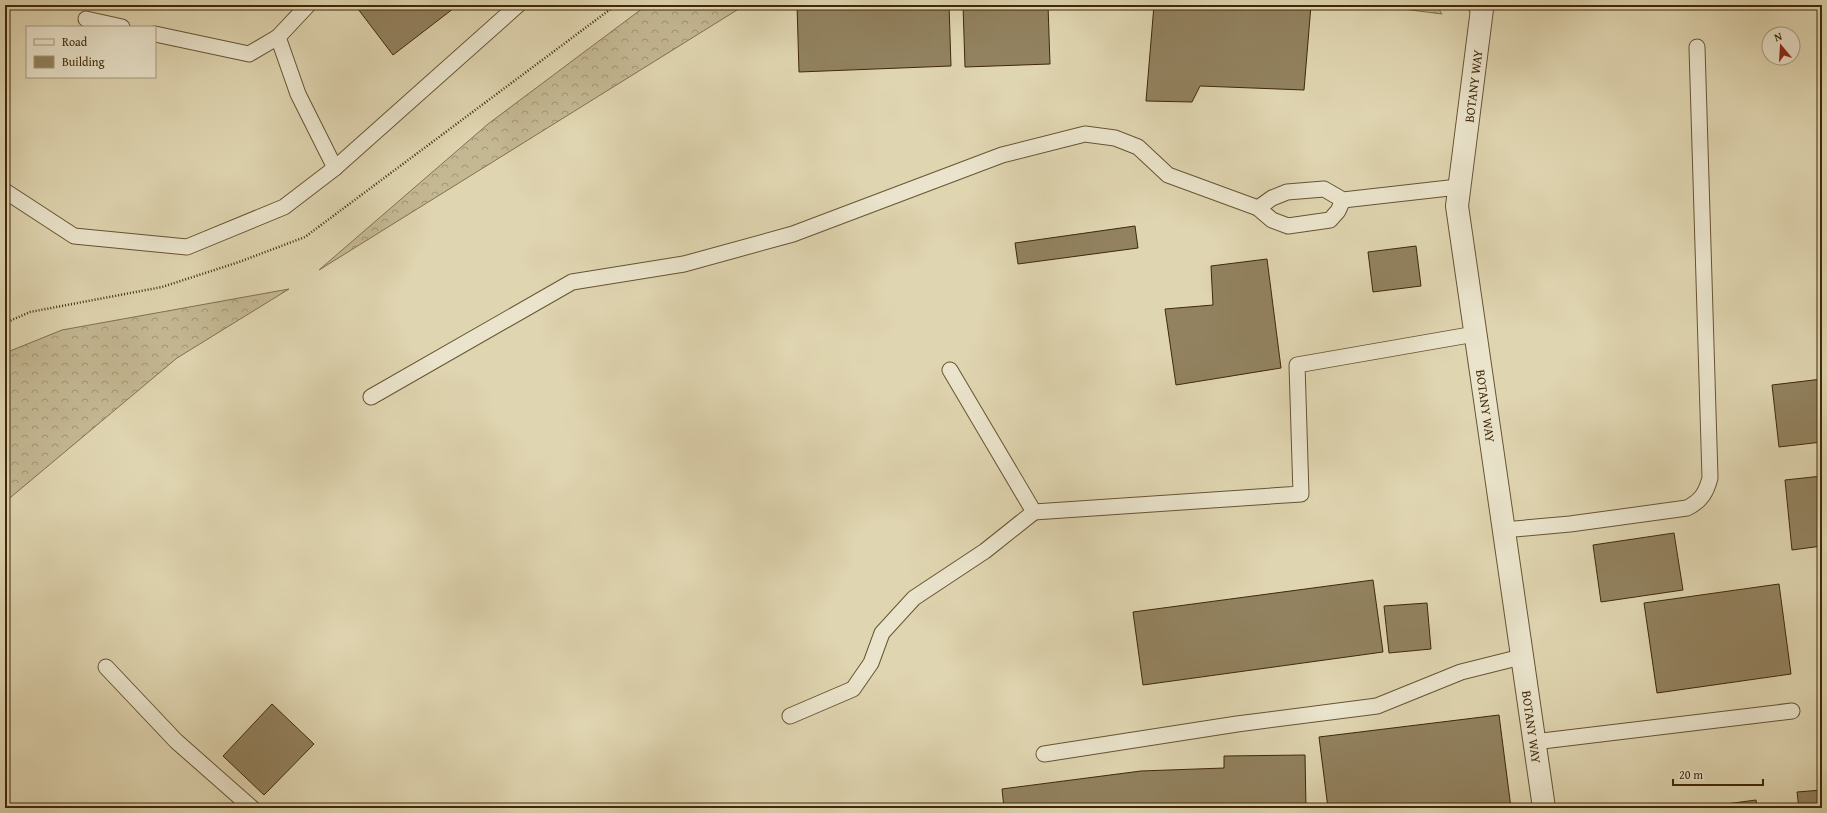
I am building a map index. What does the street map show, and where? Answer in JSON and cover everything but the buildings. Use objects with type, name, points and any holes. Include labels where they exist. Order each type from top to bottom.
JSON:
[{"type":"street","name":"BOTANY WAY","points":[[1479,5],[1482,9],[1473,89],[1458,187],[1457,206],[1544,808]]},
{"type":"lane","points":[[156,34],[249,54],[278,37],[308,5]]},
{"type":"lane","points":[[5,191],[74,236],[187,247],[284,207],[335,168],[518,5]]},
{"type":"lane","points":[[86,19],[118,26]]},
{"type":"lane","points":[[278,37],[298,94],[335,168]]},
{"type":"lane","points":[[1503,530],[1570,524],[1687,508],[1697,503],[1706,492],[1710,478],[1697,47]]},
{"type":"lane","points":[[371,397],[572,282],[684,264],[793,234],[1002,155],[1085,134],[1115,138],[1138,147],[1168,175],[1258,208],[1272,220],[1288,226],[1330,220],[1338,211],[1343,200]]},
{"type":"lane","points":[[1258,208],[1272,198],[1287,192],[1324,189],[1343,200],[1458,187]]},
{"type":"lane","points":[[790,716],[853,690],[871,663],[882,633],[914,598],[986,551],[1034,512],[1301,494],[1297,365],[1475,334]]},
{"type":"lane","points":[[950,370],[1034,512]]},
{"type":"lane","points":[[1044,754],[1229,725],[1377,706],[1461,672],[1521,657]]},
{"type":"lane","points":[[106,668],[176,741],[252,808]]},
{"type":"lane","points":[[1534,742],[1792,711]]},
{"type":"green space","points":[[647,5],[745,5],[319,270],[488,124]]},
{"type":"green space","points":[[1372,5],[1436,5],[1442,14]]},
{"type":"green space","points":[[289,289],[177,358],[5,502],[5,353],[62,330]]}]
